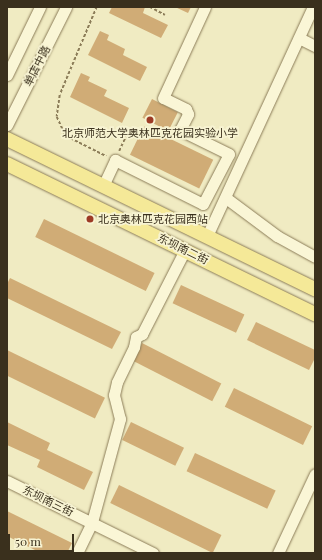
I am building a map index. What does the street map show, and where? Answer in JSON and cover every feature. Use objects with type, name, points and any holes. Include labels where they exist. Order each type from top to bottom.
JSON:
[{"type":"main road","name":"东坝南二街","points":[[7,139],[315,289]]},
{"type":"main road","name":"东坝南二街","points":[[7,164],[315,314]]},
{"type":"street","name":"单店中路","points":[[7,75],[40,7]]},
{"type":"street","name":"单店中路","points":[[7,125],[66,7]]},
{"type":"street","points":[[203,204],[229,154],[180,130],[188,114],[186,109],[163,98],[205,7]]},
{"type":"street","points":[[207,236],[226,198],[311,9]]},
{"type":"street","points":[[299,38],[315,46]]},
{"type":"street","points":[[104,186],[116,160],[203,204],[209,208],[216,217]]},
{"type":"street","points":[[226,198],[277,236],[315,256]]},
{"type":"street","points":[[77,553],[92,522],[120,418],[114,395],[117,382],[134,346],[136,336],[142,334],[186,250]]},
{"type":"street","points":[[278,553],[315,474]]},
{"type":"street","name":"东坝南三街","points":[[7,481],[153,553]]},
{"type":"path","points":[[97,7],[60,94],[57,117],[66,136],[102,154]]},
{"type":"path","points":[[150,7],[165,15]]},
{"type":"path","points":[[116,160],[126,136]]},
{"type":"building","points":[[112,7],[145,7],[143,13],[168,25],[161,38],[109,13]]},
{"type":"building","points":[[175,7],[191,7],[188,13]]},
{"type":"building","points":[[100,31],[109,35],[107,40],[125,49],[123,55],[147,67],[140,81],[88,55]]},
{"type":"building","points":[[81,73],[90,77],[88,81],[107,90],[104,96],[129,108],[122,123],[70,97]]},
{"type":"building","points":[[152,99],[178,112],[168,131],[142,118]]},
{"type":"building","points":[[144,126],[213,160],[199,189],[130,155]]},
{"type":"building","points":[[44,219],[155,273],[146,291],[35,237]]},
{"type":"building","points":[[10,278],[121,332],[112,349],[7,298],[7,284]]},
{"type":"building","points":[[181,285],[244,315],[236,333],[173,303]]},
{"type":"building","points":[[256,322],[315,350],[315,358],[309,370],[247,340]]},
{"type":"building","points":[[142,343],[221,383],[212,401],[133,361]]},
{"type":"building","points":[[7,350],[105,398],[95,418],[7,376]]},
{"type":"building","points":[[234,388],[312,426],[303,445],[225,407]]},
{"type":"building","points":[[7,422],[50,443],[47,450],[93,472],[84,490],[37,467],[40,460],[7,445]]},
{"type":"building","points":[[131,422],[184,448],[175,466],[122,440]]},
{"type":"building","points":[[195,453],[276,491],[267,509],[187,471]]},
{"type":"building","points":[[119,485],[221,535],[213,553],[110,503]]},
{"type":"building","points":[[7,511],[72,543],[67,553],[41,553],[7,536]]},
{"type":"place","name":"北京师范大学奥林匹克花园实验小学","points":[[150,120]]},
{"type":"place","name":"北京奥林匹克花园西站","points":[[90,219]]}]
